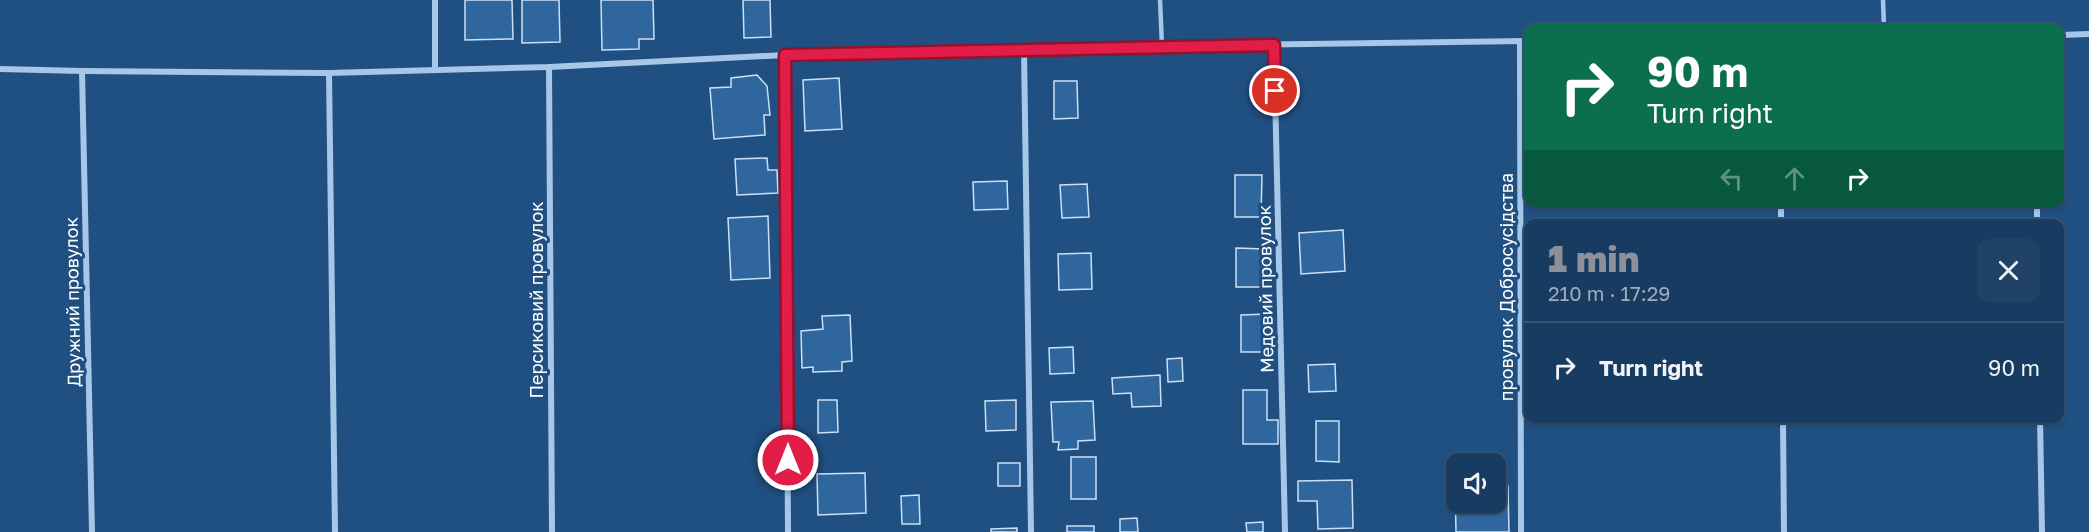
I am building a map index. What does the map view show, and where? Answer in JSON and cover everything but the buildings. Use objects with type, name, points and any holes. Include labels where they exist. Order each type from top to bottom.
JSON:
[{"type":"street","points":[[435,0],[435,70]]},
{"type":"street","points":[[2064,35],[2089,34]]},
{"type":"street","name":"провулок Добросусідства","points":[[1520,42],[1521,532]]},
{"type":"street","points":[[0,69],[329,73],[549,68],[785,55],[1162,46],[1524,42]]},
{"type":"street","name":"Медовий провулок","points":[[1274,45],[1285,532]]},
{"type":"street","points":[[1024,49],[1031,532]]},
{"type":"street","points":[[785,55],[788,532]]},
{"type":"street","name":"Персиковий провулок","points":[[549,68],[552,532]]},
{"type":"street","name":"Дружний провулок","points":[[82,71],[92,532]]},
{"type":"street","points":[[329,73],[335,532]]},
{"type":"street","points":[[1783,423],[1784,532]]},
{"type":"street","points":[[2040,423],[2042,532]]},
{"type":"lane","points":[[1160,0],[1162,46]]},
{"type":"lane","points":[[1883,0],[1884,24]]},
{"type":"route","points":[[788,460],[785,55],[1274,45],[1275,91]]}]
